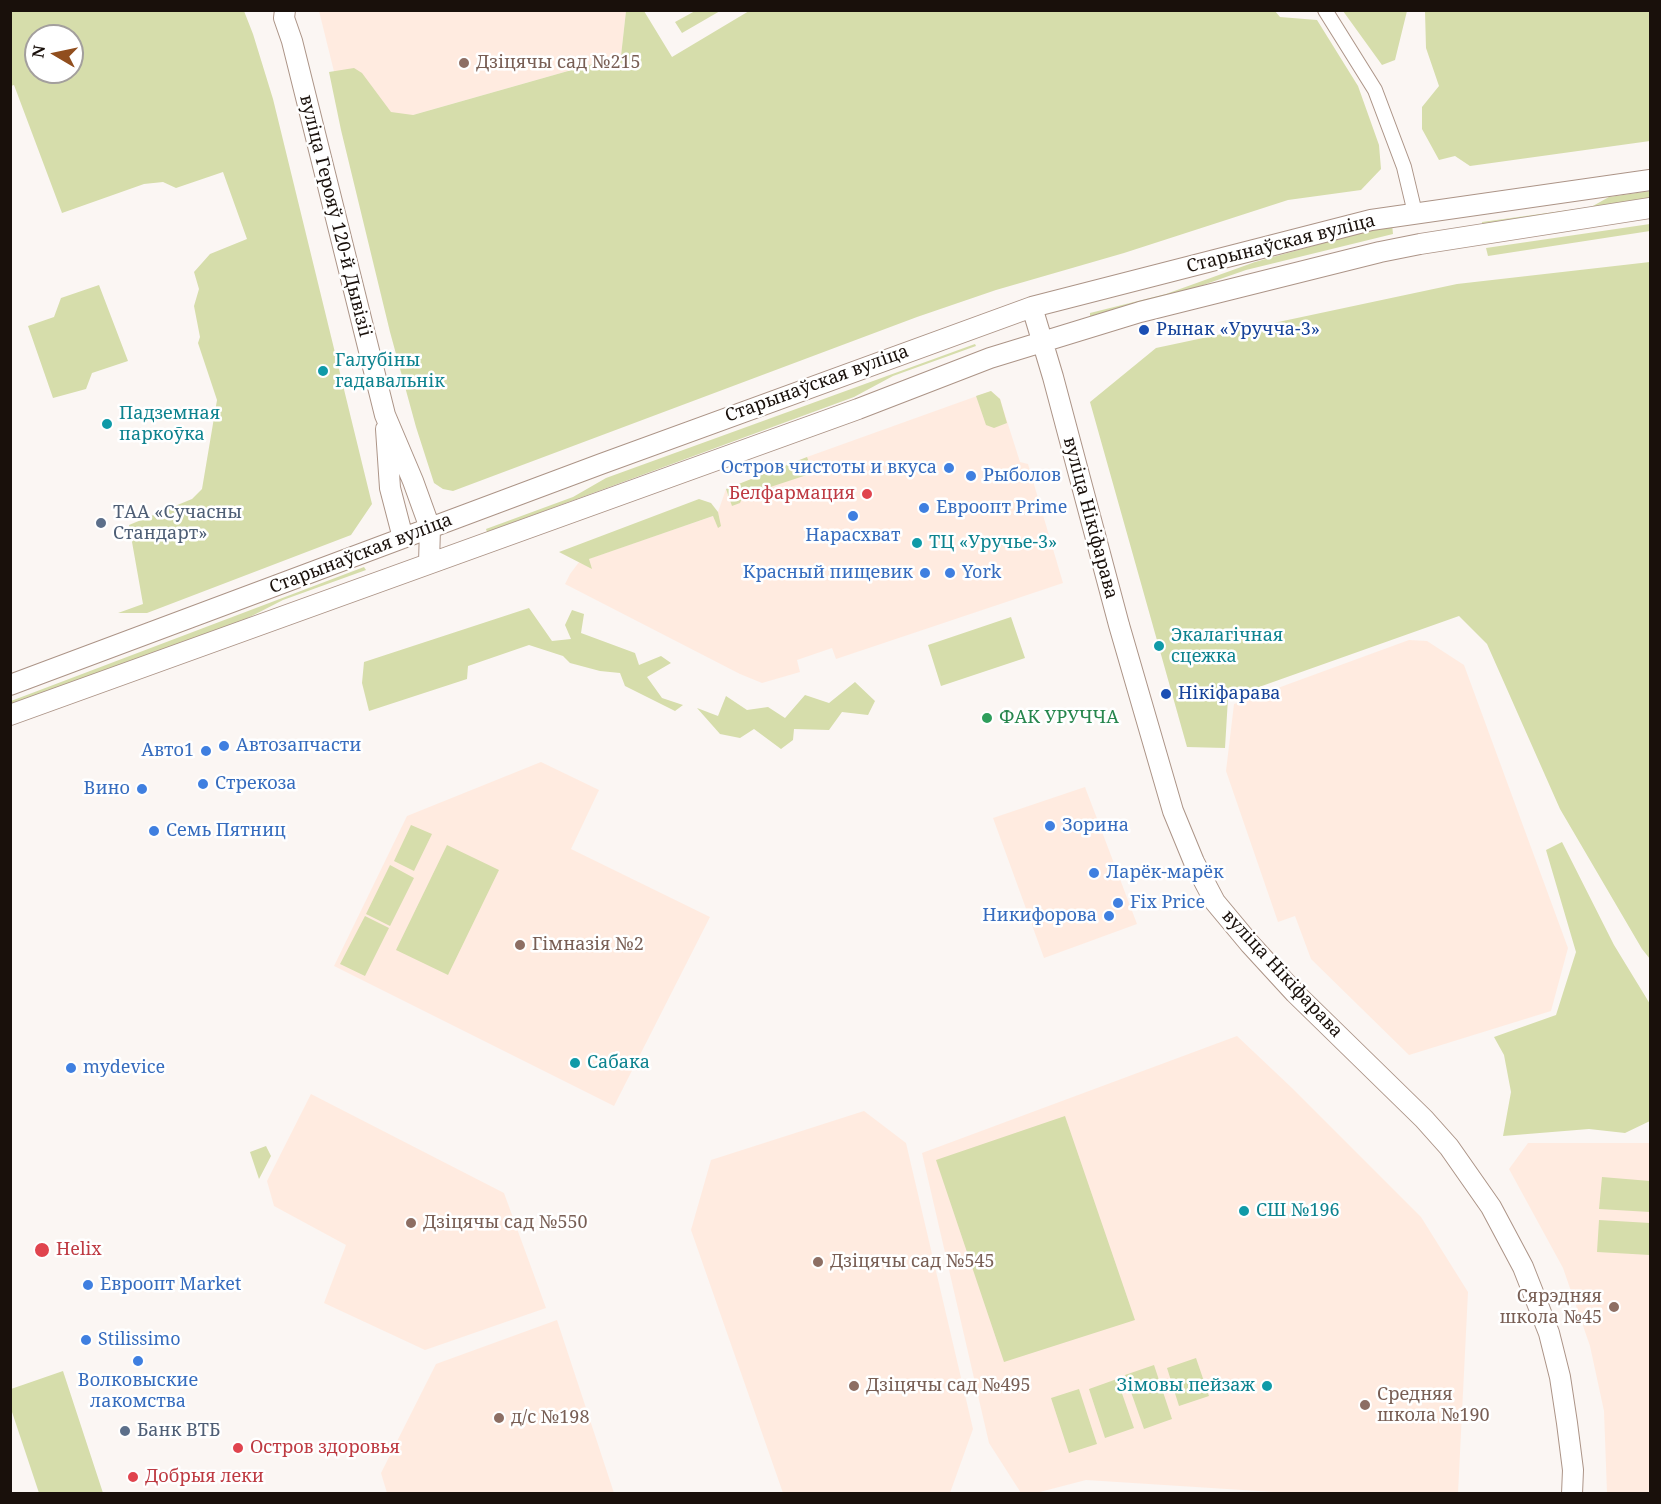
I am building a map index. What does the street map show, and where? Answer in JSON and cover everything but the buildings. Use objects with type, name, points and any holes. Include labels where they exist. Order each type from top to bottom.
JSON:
[{"type":"main road","name":"вуліца Герояў 120-й Дывізіі","points":[[282,13],[292,41],[385,415],[414,481],[430,528]]},
{"type":"main road","name":"Старынаўская вуліца","points":[[10,685],[1032,307],[1360,223],[1415,213],[1650,180]]},
{"type":"main road","name":"Старынаўская вуліца","points":[[10,715],[837,416],[974,364],[1140,312],[1420,244],[1650,208]]},
{"type":"main road","points":[[1415,213],[1420,244]]},
{"type":"main road","name":"вуліца Нікіфарава","points":[[1032,307],[1119,625],[1173,811],[1194,862],[1215,902],[1243,936],[1295,993],[1424,1119],[1449,1147],[1491,1207],[1523,1267],[1549,1333],[1560,1377],[1565,1411],[1573,1470],[1572,1494]]},
{"type":"main road","name":"вуліца Герояў 120-й Дывізіі","points":[[385,415],[390,488],[403,538]]},
{"type":"main road","points":[[429,563],[430,528]]},
{"type":"main road","points":[[403,538],[429,563]]},
{"type":"street","points":[[1325,10],[1375,90],[1404,167],[1415,213]]},
{"type":"shaded area","name":"Дзіцячы сад №215","points":[[319,11],[626,11],[621,56],[413,115],[348,128]]},
{"type":"shaded area","points":[[991,391],[1000,399],[1020,462],[1028,464],[1063,583],[836,659],[832,648],[797,660],[800,672],[762,683],[740,674],[565,584],[579,562],[713,516],[718,512],[726,489],[807,457]]},
{"type":"shaded area","points":[[1409,640],[1427,641],[1464,665],[1568,948],[1551,1011],[1409,1055],[1311,959],[1295,916],[1278,922],[1226,771],[1234,704]]},
{"type":"shaded area","name":"Гімназія №2","points":[[541,762],[599,790],[571,849],[710,917],[614,1106],[334,966],[407,816]]},
{"type":"shaded area","points":[[1085,787],[1137,924],[1044,958],[993,818]]},
{"type":"shaded area","points":[[1237,1036],[1421,1217],[1468,1292],[1458,1493],[1305,1494],[1086,1480],[1036,1493],[1021,1493],[989,1443],[922,1153]]},
{"type":"shaded area","name":"Дзіцячы сад №550","points":[[311,1094],[504,1193],[546,1308],[425,1350],[324,1303],[346,1245],[274,1206],[267,1181]]},
{"type":"shaded area","points":[[864,1111],[906,1143],[973,1429],[950,1493],[783,1493],[691,1230],[711,1160]]},
{"type":"shaded area","name":"Сярэдняя школа №45","points":[[1528,1143],[1650,1143],[1650,1493],[1607,1493],[1604,1411],[1590,1346],[1563,1268],[1509,1169]]},
{"type":"shaded area","name":"д/с №198","points":[[557,1320],[614,1493],[387,1493],[381,1473],[436,1364]]},
{"type":"green space","points":[[11,10],[244,11],[273,99],[372,504],[351,535],[147,613],[118,613],[143,604],[129,525],[192,499],[202,489],[217,400],[198,343],[200,337],[194,306],[199,289],[194,272],[210,254],[247,239],[223,172],[176,188],[163,182],[144,184],[62,213],[14,85],[11,86]]},
{"type":"green space","points":[[626,11],[644,11],[672,57],[749,11],[1275,11],[1280,17],[1317,20],[1358,86],[1379,145],[1381,169],[1361,190],[1288,200],[1124,253],[996,290],[917,317],[453,491],[443,489],[434,483],[390,332],[329,72],[354,68],[362,73],[391,112],[413,115],[621,56]]},
{"type":"green space","points":[[695,11],[720,11],[682,33],[675,22]]},
{"type":"green space","points":[[1343,11],[1407,11],[1395,60],[1382,65]]},
{"type":"green space","points":[[1425,11],[1650,11],[1650,141],[1470,166],[1455,156],[1439,160],[1422,129],[1422,107],[1439,86],[1426,48]]},
{"type":"green space","points":[[1650,191],[1650,201],[1483,228],[1482,222],[1591,207],[1609,197]]},
{"type":"green space","points":[[1392,224],[1393,234],[1246,270],[1166,298],[1090,317],[1090,313],[1166,294],[1255,262]]},
{"type":"green space","points":[[1650,224],[1650,231],[1488,256],[1486,248]]},
{"type":"green space","points":[[1650,262],[1650,959],[1560,809],[1487,644],[1459,616],[1228,698],[1225,748],[1187,747],[1090,402],[1156,348],[1457,284]]},
{"type":"green space","points":[[99,285],[128,361],[92,373],[86,389],[53,398],[28,326],[54,317],[61,298]]},
{"type":"green space","points":[[975,344],[976,346],[893,376],[854,397],[487,532],[486,529],[573,497],[606,478]]},
{"type":"green space","points":[[991,391],[1000,399],[1007,423],[994,428],[986,425],[976,396]]},
{"type":"green space","points":[[807,457],[813,473],[743,496],[740,503],[732,506],[726,489]]},
{"type":"green space","points":[[699,499],[711,503],[718,512],[721,526],[718,528],[713,516],[589,559],[592,569],[559,552]]},
{"type":"green space","points":[[364,567],[366,570],[283,600],[244,620],[11,707],[11,701]]},
{"type":"green space","points":[[529,608],[552,641],[571,639],[565,625],[572,610],[584,614],[581,633],[635,653],[639,665],[661,656],[671,663],[647,677],[662,698],[683,705],[675,711],[625,686],[620,673],[600,671],[570,663],[563,656],[529,645],[468,666],[467,679],[369,711],[362,683],[364,662]]},
{"type":"green space","points":[[1011,617],[1025,658],[941,686],[928,645]]},
{"type":"green space","points":[[855,682],[875,701],[868,715],[842,712],[829,730],[794,729],[793,740],[781,749],[754,729],[740,738],[720,734],[697,708],[718,716],[726,696],[747,710],[768,707],[785,718],[805,695],[829,703]]},
{"type":"green space","points":[[411,825],[432,834],[414,871],[394,861]]},
{"type":"green space","points":[[1562,842],[1614,945],[1650,1004],[1650,1121],[1625,1133],[1589,1129],[1503,1136],[1511,1092],[1504,1055],[1494,1037],[1556,1015],[1576,952],[1546,850]]},
{"type":"green space","points":[[447,845],[499,870],[448,975],[396,950]]},
{"type":"green space","points":[[390,865],[414,878],[390,926],[366,914]]},
{"type":"green space","points":[[365,916],[389,928],[365,976],[340,964]]},
{"type":"green space","points":[[1065,1116],[1135,1320],[1004,1362],[936,1160]]},
{"type":"green space","points":[[266,1146],[271,1156],[259,1179],[250,1152]]},
{"type":"green space","points":[[1602,1177],[1650,1181],[1650,1212],[1599,1209]]},
{"type":"green space","points":[[1599,1220],[1650,1223],[1650,1255],[1597,1252]]},
{"type":"green space","points":[[1196,1358],[1209,1396],[1179,1406],[1167,1368]]},
{"type":"green space","points":[[1154,1365],[1172,1419],[1144,1429],[1125,1375]]},
{"type":"green space","points":[[63,1371],[103,1493],[39,1493],[11,1409],[11,1389]]},
{"type":"green space","points":[[1117,1379],[1134,1428],[1105,1438],[1089,1389]]},
{"type":"green space","points":[[1079,1389],[1097,1444],[1069,1453],[1051,1398]]},
{"type":"place","name":"Дзіцячы сад №215","points":[[464,63]]},
{"type":"place","name":"Рынак «Уручча-3»","points":[[1144,330]]},
{"type":"place","name":"Галубіны гадавальнік","points":[[323,371]]},
{"type":"place","name":"Падземная паркоўка","points":[[107,424]]},
{"type":"place","name":"Остров чистоты и вкуса","points":[[949,468]]},
{"type":"place","name":"Рыболов","points":[[971,476]]},
{"type":"place","name":"Белфармация","points":[[867,494]]},
{"type":"place","name":"Евроопт Prime","points":[[924,508]]},
{"type":"place","name":"Нарасхват","points":[[853,516]]},
{"type":"place","name":"ТАА «Сучасны Стандарт»","points":[[101,523]]},
{"type":"place","name":"ТЦ «Уручье-3»","points":[[917,543]]},
{"type":"place","name":"Красный пищевик","points":[[925,573]]},
{"type":"place","name":"York","points":[[950,573]]},
{"type":"place","name":"Экалагічная сцежка","points":[[1159,646]]},
{"type":"place","name":"Нікіфарава","points":[[1166,694]]},
{"type":"place","name":"ФАК УРУЧЧА","points":[[987,718]]},
{"type":"place","name":"Автозапчасти","points":[[224,746]]},
{"type":"place","name":"Авто1","points":[[206,751]]},
{"type":"place","name":"Стрекоза","points":[[203,784]]},
{"type":"place","name":"Вино","points":[[142,789]]},
{"type":"place","name":"Зорина","points":[[1050,826]]},
{"type":"place","name":"Семь Пятниц","points":[[154,831]]},
{"type":"place","name":"Ларёк-марёк","points":[[1094,873]]},
{"type":"place","name":"Fix Price","points":[[1118,903]]},
{"type":"place","name":"Никифорова","points":[[1109,916]]},
{"type":"place","name":"Гімназія №2","points":[[520,945]]},
{"type":"place","name":"Сабака","points":[[575,1063]]},
{"type":"place","name":"mydevice","points":[[71,1068]]},
{"type":"place","name":"СШ №196","points":[[1244,1211]]},
{"type":"place","name":"Дзіцячы сад №550","points":[[411,1223]]},
{"type":"place","name":"Helix","points":[[42,1250]]},
{"type":"place","name":"Дзіцячы сад №545","points":[[818,1262]]},
{"type":"place","name":"Евроопт Market","points":[[88,1285]]},
{"type":"place","name":"Сярэдняя школа №45","points":[[1614,1307]]},
{"type":"place","name":"Stilissimo","points":[[86,1340]]},
{"type":"place","name":"Волковыские лакомства","points":[[138,1361]]},
{"type":"place","name":"Дзіцячы сад №495","points":[[854,1386]]},
{"type":"place","name":"Зімовы пейзаж","points":[[1267,1386]]},
{"type":"place","name":"Средняя школа №190","points":[[1365,1405]]},
{"type":"place","name":"д/с №198","points":[[499,1418]]},
{"type":"place","name":"Банк ВТБ","points":[[125,1431]]},
{"type":"place","name":"Остров здоровья","points":[[238,1448]]},
{"type":"place","name":"Добрыя леки","points":[[133,1477]]}]
